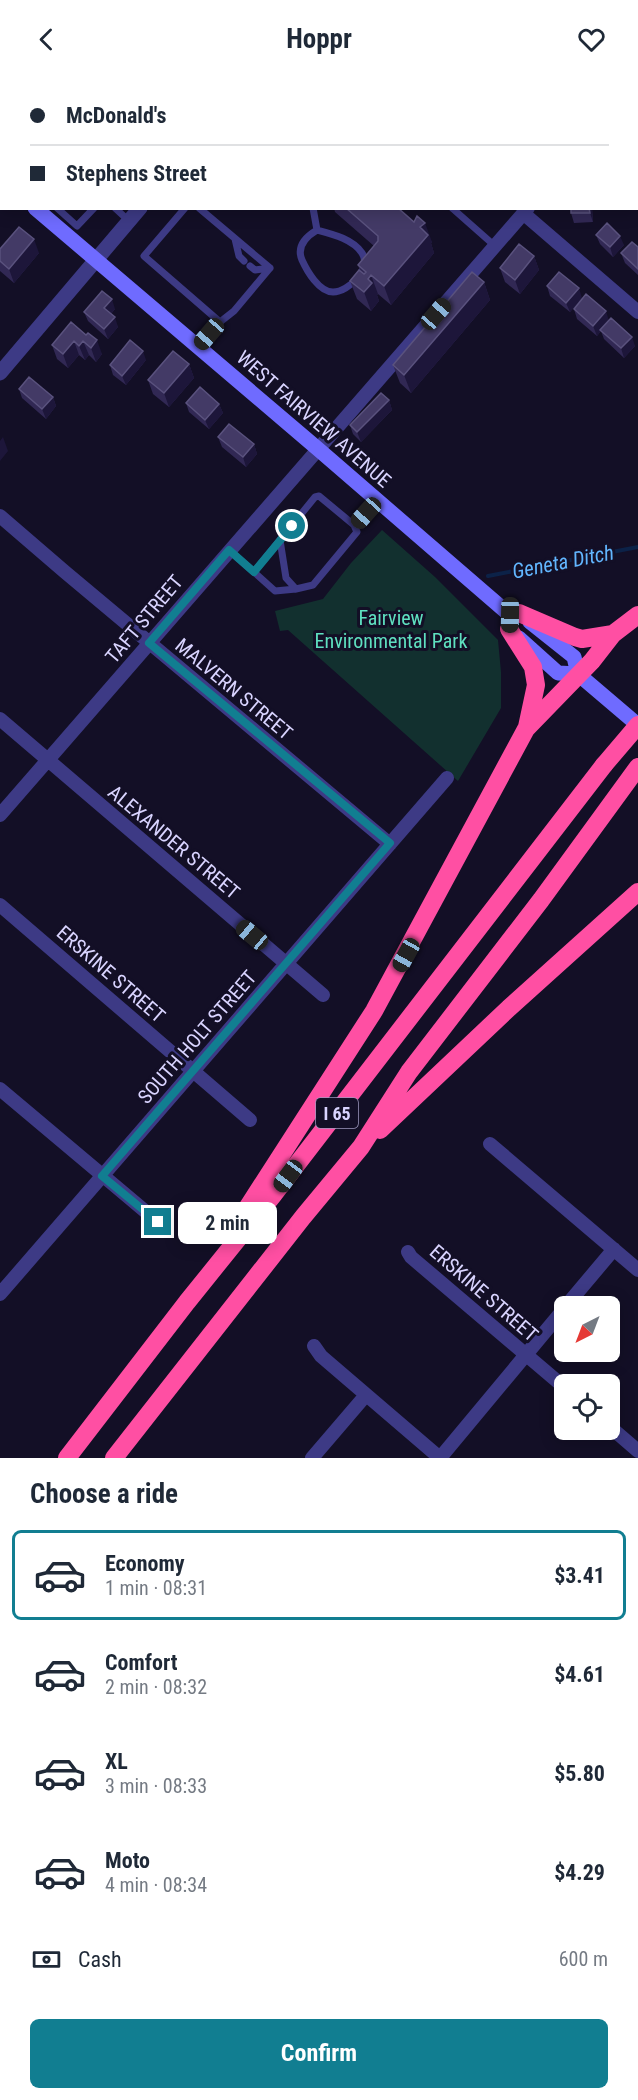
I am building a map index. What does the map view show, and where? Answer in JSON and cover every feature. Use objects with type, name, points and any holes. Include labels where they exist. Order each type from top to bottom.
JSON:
[{"type":"highway","points":[[188,1302],[374,1011],[526,729],[592,661],[613,634],[638,615]]},
{"type":"highway","points":[[513,619],[575,638],[613,634]]},
{"type":"highway","points":[[513,619],[533,667],[536,685],[526,729]]},
{"type":"highway","name":"I 65","points":[[67,1458],[274,1194],[604,765],[638,725]]},
{"type":"highway","name":"I 65","points":[[114,1458],[303,1217],[361,1147],[409,1072],[541,900],[638,767]]},
{"type":"highway","points":[[361,1147],[509,1008],[638,892]]},
{"type":"main road","name":"WEST FAIRVIEW AVENUE","points":[[37,210],[513,619],[558,673],[578,674]]},
{"type":"main road","name":"WEST FAIRVIEW AVENUE","points":[[513,619],[574,657],[578,674],[638,725]]},
{"type":"street","points":[[0,373],[138,210]]},
{"type":"street","points":[[526,211],[638,312]]},
{"type":"street","name":"TAFT STREET","points":[[0,815],[526,211]]},
{"type":"street","name":"MALVERN STREET","points":[[0,516],[390,843]]},
{"type":"street","name":"ALEXANDER STREET","points":[[0,719],[323,995]]},
{"type":"street","name":"SOUTH HOLT STREET","points":[[0,1294],[447,778]]},
{"type":"street","name":"ERSKINE STREET","points":[[0,905],[250,1120]]},
{"type":"street","points":[[0,1089],[158,1222]]},
{"type":"street","points":[[490,1144],[638,1270]]},
{"type":"street","points":[[575,1296],[614,1249]]},
{"type":"street","name":"ERSKINE STREET","points":[[408,1252],[411,1257],[554,1379]]},
{"type":"street","points":[[314,1346],[321,1356],[440,1458],[554,1321]]},
{"type":"street","points":[[312,1458],[366,1395]]},
{"type":"street","points":[[620,1435],[638,1450]]},
{"type":"lane","points":[[59,210],[77,226],[89,210]]},
{"type":"lane","points":[[117,210],[129,221]]},
{"type":"lane","points":[[183,210],[144,256],[220,322]]},
{"type":"lane","points":[[201,210],[270,268]]},
{"type":"lane","points":[[314,210],[317,230]]},
{"type":"lane","points":[[454,210],[495,246]]},
{"type":"lane","points":[[317,230],[333,234],[354,244],[363,254],[365,264],[358,277],[344,289],[333,292],[322,288],[301,258],[301,248],[306,237],[317,230]]},
{"type":"lane","points":[[235,238],[239,256],[244,261]]},
{"type":"lane","points":[[250,266],[255,270],[270,268]]},
{"type":"lane","points":[[198,347],[220,322],[234,311],[270,268]]},
{"type":"lane","points":[[229,550],[275,591],[296,589],[313,585],[357,532],[354,525],[319,496],[315,497],[254,572]]},
{"type":"lane","points":[[354,525],[377,500]]},
{"type":"lane","points":[[280,540],[286,578],[296,589]]},
{"type":"green space","name":"Fairview Environmental Park","points":[[382,530],[435,577],[498,640],[501,708],[458,781],[288,630],[280,631],[275,611],[323,599],[351,563]]},
{"type":"building","points":[[348,210],[400,210],[414,222],[417,216],[425,223],[420,227],[428,235],[384,286],[371,275],[368,279],[372,283],[364,292],[350,281],[359,270],[364,274],[366,272],[358,265],[378,241],[378,236]]},
{"type":"building","points":[[571,210],[589,210],[590,213],[571,213]]},
{"type":"building","points":[[607,223],[620,236],[610,247],[596,235]]},
{"type":"building","points":[[19,227],[34,239],[9,269],[0,261],[0,249]]},
{"type":"building","points":[[632,242],[638,247],[638,269],[621,253]]},
{"type":"building","points":[[519,244],[534,256],[515,280],[500,268]]},
{"type":"building","points":[[472,272],[484,282],[404,375],[393,365]]},
{"type":"building","points":[[559,272],[579,288],[566,303],[547,286]]},
{"type":"building","points":[[102,291],[112,299],[104,308],[115,317],[104,329],[84,312]]},
{"type":"building","points":[[586,294],[606,311],[593,326],[574,309]]},
{"type":"building","points":[[611,318],[632,337],[621,348],[600,330]]},
{"type":"building","points":[[71,322],[86,335],[88,333],[97,340],[91,348],[83,341],[79,346],[74,341],[63,354],[52,345]]},
{"type":"building","points":[[130,340],[143,351],[122,376],[110,365]]},
{"type":"building","points":[[173,351],[189,364],[164,393],[148,380]]},
{"type":"building","points":[[29,377],[53,397],[42,409],[19,389]]},
{"type":"building","points":[[200,387],[219,404],[205,420],[186,403]]},
{"type":"building","points":[[381,393],[389,400],[357,432],[350,425]]},
{"type":"building","points":[[229,424],[254,444],[243,457],[218,437]]},
{"type":"waterway","name":"Geneta Ditch","points":[[488,576],[638,547]]},
{"type":"route","points":[[158,1222],[102,1176],[390,843],[149,643],[229,550],[254,572],[292,526]]}]
